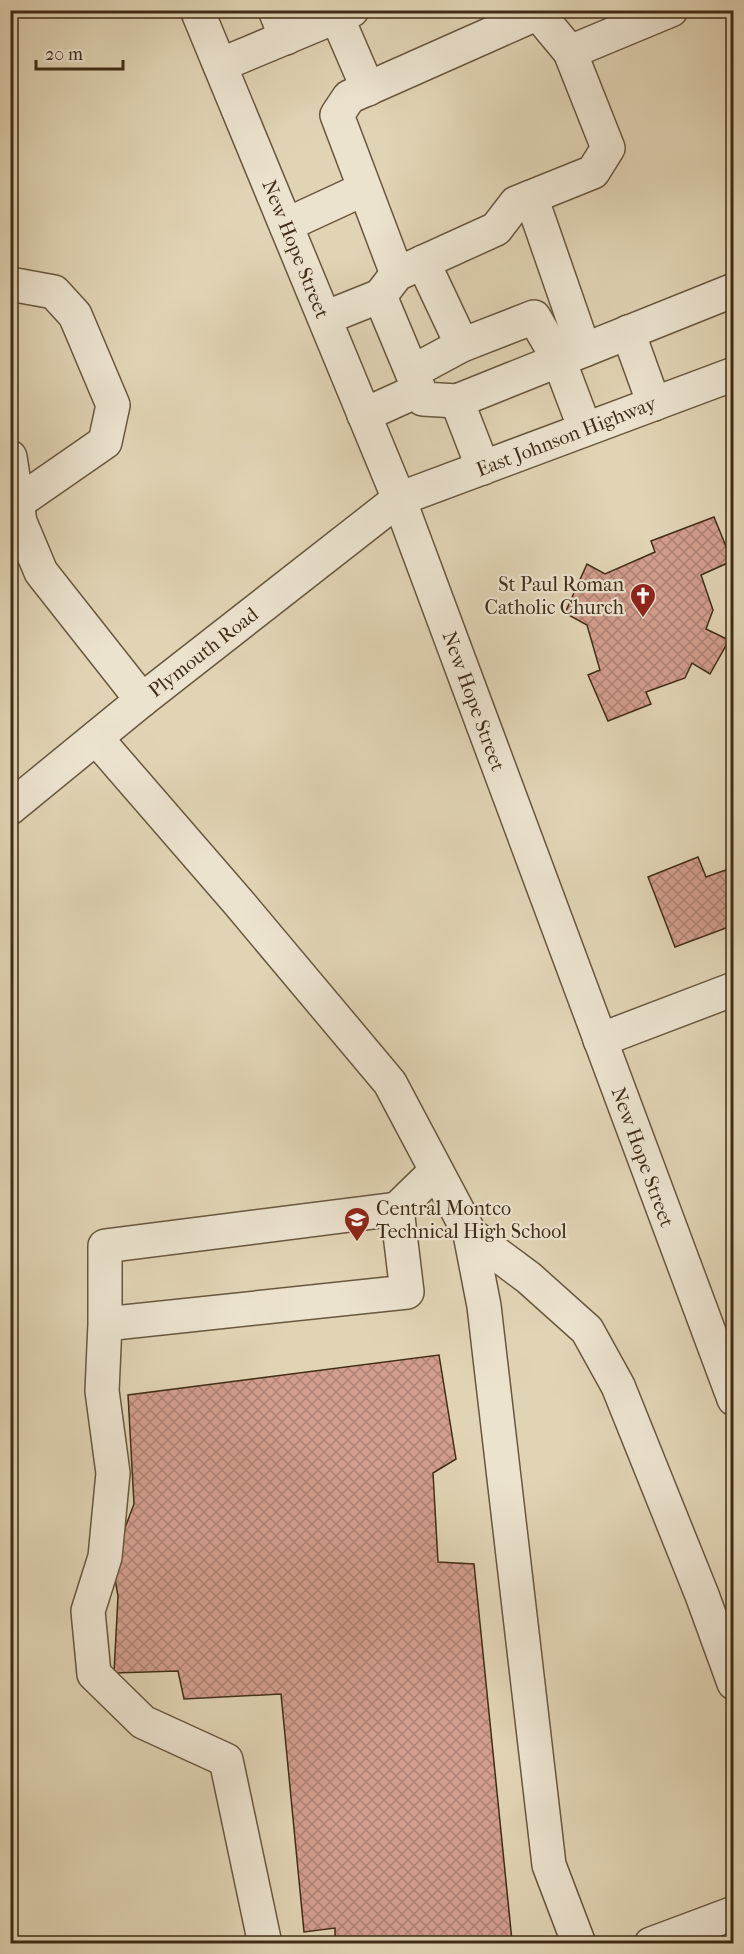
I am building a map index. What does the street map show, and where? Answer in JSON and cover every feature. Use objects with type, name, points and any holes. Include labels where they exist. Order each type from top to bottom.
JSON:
[{"type":"street","name":"New Hope Street","points":[[197,10],[399,499],[734,1399]]},
{"type":"street","points":[[570,52],[670,10]]},
{"type":"street","points":[[325,318],[400,277],[496,229],[516,203],[593,172],[608,147],[570,52],[536,12],[349,98],[337,115],[400,277],[415,381],[423,399],[457,401],[734,290]]},
{"type":"street","points":[[220,65],[280,24],[345,14],[368,89]]},
{"type":"street","points":[[286,225],[364,189]]},
{"type":"street","points":[[531,197],[572,355],[585,429]]},
{"type":"street","points":[[400,277],[462,345]]},
{"type":"street","points":[[10,284],[54,292],[75,315],[112,405],[105,442],[17,503]]},
{"type":"street","points":[[364,415],[415,381],[462,345],[534,317],[572,355]]},
{"type":"street","points":[[628,332],[654,404]]},
{"type":"street","name":"East Johnson Highway","points":[[399,499],[734,374]]},
{"type":"street","points":[[457,401],[483,468]]},
{"type":"street","points":[[10,457],[20,522],[41,572],[142,700]]},
{"type":"street","name":"Plymouth Road","points":[[10,808],[142,700],[399,499]]},
{"type":"street","points":[[96,738],[239,903],[390,1083],[470,1234],[484,1306],[549,1865],[579,1944]]},
{"type":"street","points":[[600,1040],[734,989]]},
{"type":"street","points":[[265,1944],[226,1760],[143,1722],[94,1674],[88,1611],[105,1557],[113,1473],[102,1391],[105,1246],[397,1209],[436,1171]]},
{"type":"street","points":[[105,1324],[407,1292],[397,1209]]},
{"type":"street","points":[[470,1234],[529,1278],[587,1330],[618,1386],[702,1595],[734,1683]]},
{"type":"street","points":[[651,1944],[734,1912]]},
{"type":"building","name":"St Paul Roman Catholic Church","points":[[714,517],[732,561],[701,575],[713,610],[706,629],[729,640],[710,674],[692,663],[685,678],[646,692],[651,704],[608,721],[588,675],[600,670],[587,625],[565,613],[587,564],[605,574],[655,552],[651,541]]},
{"type":"building","points":[[698,857],[706,877],[734,867],[734,925],[675,947],[648,877]]},
{"type":"building","points":[[439,1355],[456,1459],[433,1473],[438,1562],[474,1564],[512,1941],[557,1937],[558,1944],[335,1944],[335,1928],[304,1932],[281,1694],[184,1699],[178,1671],[114,1673],[118,1596],[112,1562],[134,1504],[128,1395]]},
{"type":"place","name":"St Paul Roman Catholic Church","points":[[643,619]]},
{"type":"place","name":"Central Montco Technical High School","points":[[357,1243]]}]
